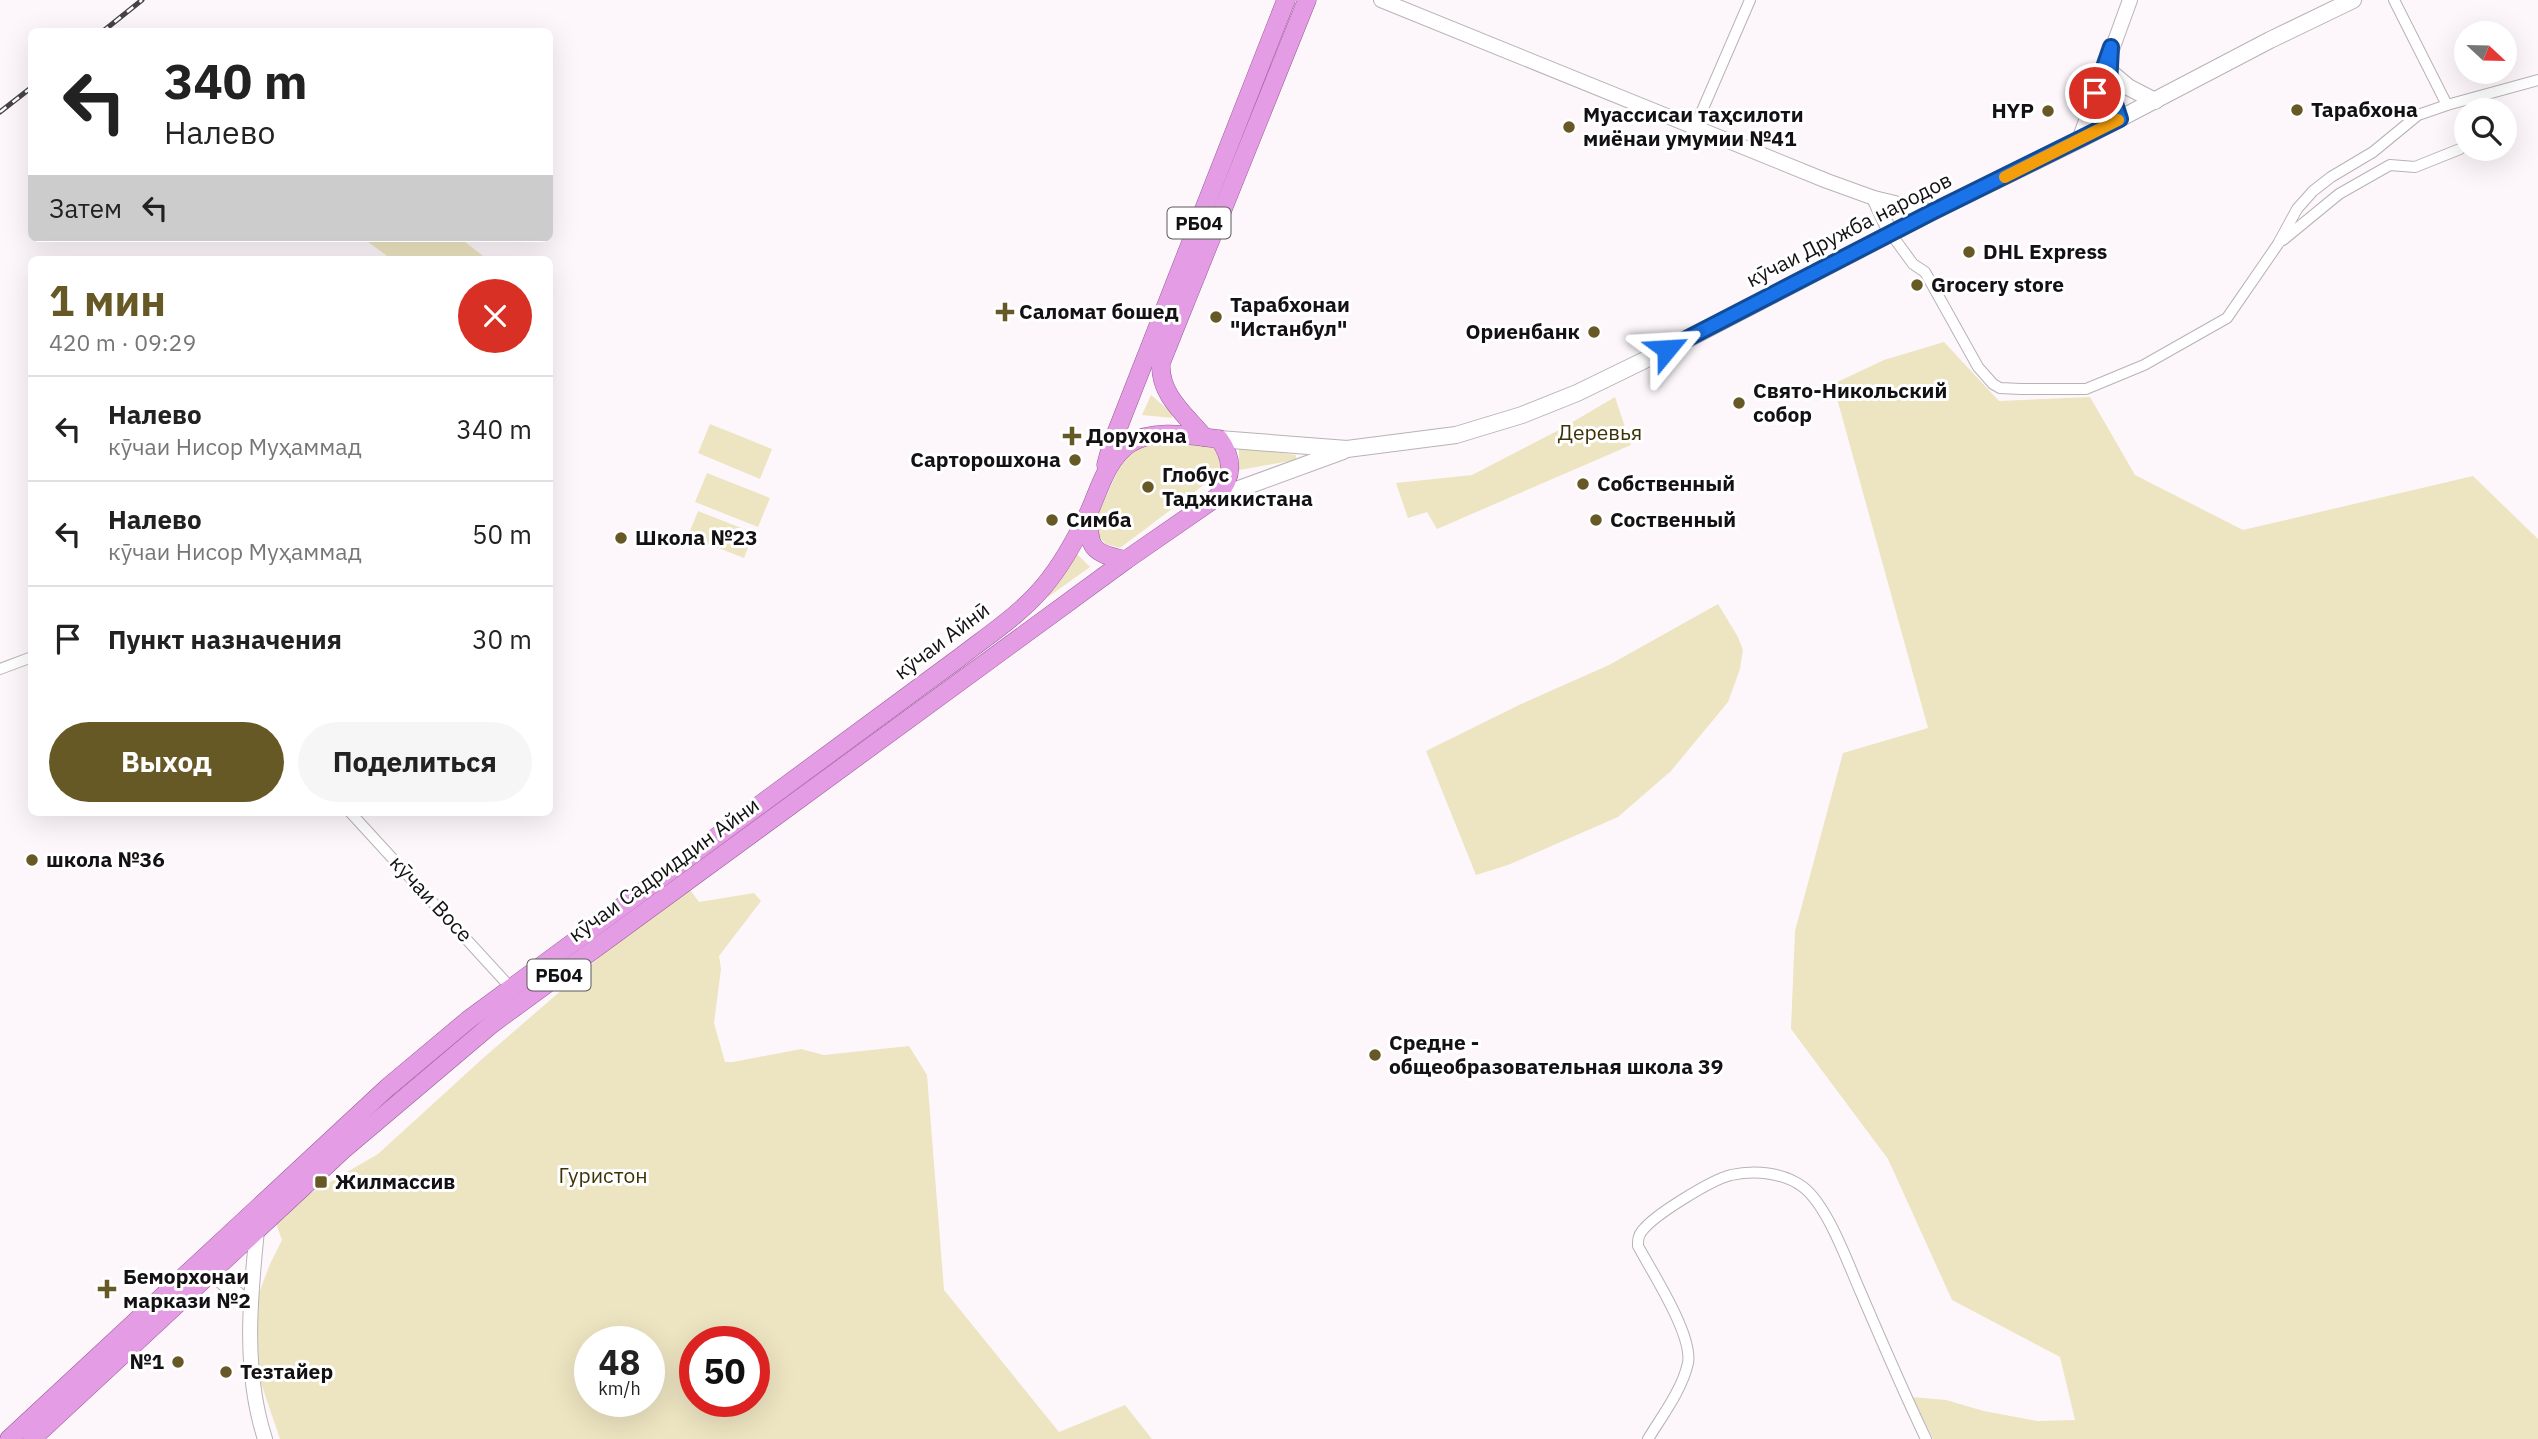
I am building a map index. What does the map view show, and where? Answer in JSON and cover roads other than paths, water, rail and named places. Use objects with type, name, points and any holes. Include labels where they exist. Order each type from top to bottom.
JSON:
[{"type":"highway","name":"РБ04","points":[[1286,0],[1111,446],[1089,512],[1089,541],[1098,553],[1126,560],[1217,497],[1226,485],[1231,466],[1230,457],[1166,391],[1160,373],[1161,363],[1307,0]]},
{"type":"highway","name":"РБ04","points":[[1102,478],[1121,451],[1135,441],[1162,435],[1211,438]]},
{"type":"highway","name":"кӯчаи Айнӣ","points":[[794,779],[1026,605],[1045,586],[1089,512]]},
{"type":"highway","name":"кӯчаи Садриддин Айни","points":[[32,1439],[343,1150],[492,1024],[1126,560]]},
{"type":"highway","name":"кӯчаи Садриддин Айни","points":[[9,1439],[388,1087],[510,988],[794,779]]},
{"type":"main road","name":"кӯчаи Дружба народов","points":[[1347,449],[1447,437],[1492,426],[1577,393],[2353,0]]},
{"type":"main road","points":[[2109,71],[2128,87],[2155,101]]},
{"type":"main road","points":[[1211,438],[1347,449]]},
{"type":"main road","points":[[1217,497],[1347,449]]},
{"type":"street","points":[[1381,0],[1874,198],[1932,212]]},
{"type":"street","points":[[1695,127],[1750,0]]},
{"type":"street","points":[[2079,140],[2130,0]]},
{"type":"street","points":[[2394,0],[2447,105]]},
{"type":"street","points":[[2111,47],[2111,95],[2120,119]]},
{"type":"street","points":[[1874,198],[1891,234],[1913,264],[1924,272],[1987,380],[2000,388],[2086,388],[2144,365],[2227,318],[2278,244],[2297,209],[2313,191],[2373,152],[2418,116],[2447,105],[2538,80]]},
{"type":"street","points":[[2278,244],[2339,194],[2367,177],[2390,165],[2415,167],[2454,152]]},
{"type":"street","points":[[0,669],[28,658]]},
{"type":"street","name":"кӯчаи Восе","points":[[354,816],[510,988]]},
{"type":"street","points":[[1648,1439],[1682,1380],[1688,1363],[1689,1349],[1684,1333],[1638,1246],[1640,1233],[1662,1213],[1717,1180],[1749,1173],[1788,1178],[1803,1187],[1814,1199],[1835,1233],[1926,1439]]},
{"type":"street","points":[[257,1230],[250,1304],[253,1384],[265,1439]]},
{"type":"street","points":[[211,1273],[250,1304]]},
{"type":"railway","points":[[107,28],[142,0]]},
{"type":"railway","points":[[0,112],[28,90]]},
{"type":"place","name":"Тарабхона","points":[[2297,110]]},
{"type":"place","name":"HYP","points":[[2048,111]]},
{"type":"place","name":"Муассисаи таҳсилоти миёнаи умумии №41","points":[[1569,127]]},
{"type":"place","name":"DHL Express","points":[[1969,252]]},
{"type":"place","name":"Grocery store","points":[[1917,285]]},
{"type":"place","name":"Саломат бошед","points":[[1005,312]]},
{"type":"place","name":"Тарабхонаи \"Истанбул\"","points":[[1216,317]]},
{"type":"place","name":"Ориенбанк","points":[[1594,332]]},
{"type":"place","name":"Свято-Никольский собор","points":[[1739,403]]},
{"type":"place","name":"Дорухона","points":[[1072,436]]},
{"type":"place","name":"Сарторошхона","points":[[1075,460]]},
{"type":"place","name":"Собственный","points":[[1583,484]]},
{"type":"place","name":"Глобус Таджикистана","points":[[1148,487]]},
{"type":"place","name":"Симба","points":[[1052,520]]},
{"type":"place","name":"Соственный","points":[[1596,520]]},
{"type":"place","name":"Школа №23","points":[[621,538]]},
{"type":"place","name":"школа №36","points":[[32,860]]},
{"type":"place","name":"Средне - общеобразовательная школа 39","points":[[1375,1055]]},
{"type":"place","name":"Жилмассив","points":[[321,1182]]},
{"type":"place","name":"Беморхонаи маркази №2","points":[[107,1289]]},
{"type":"place","name":"№1","points":[[178,1362]]},
{"type":"place","name":"Тезтайер","points":[[226,1372]]},
{"type":"park label","name":"Деревья","points":[[1600,433]]},
{"type":"park label","name":"Гуристон","points":[[603,1176]]}]
